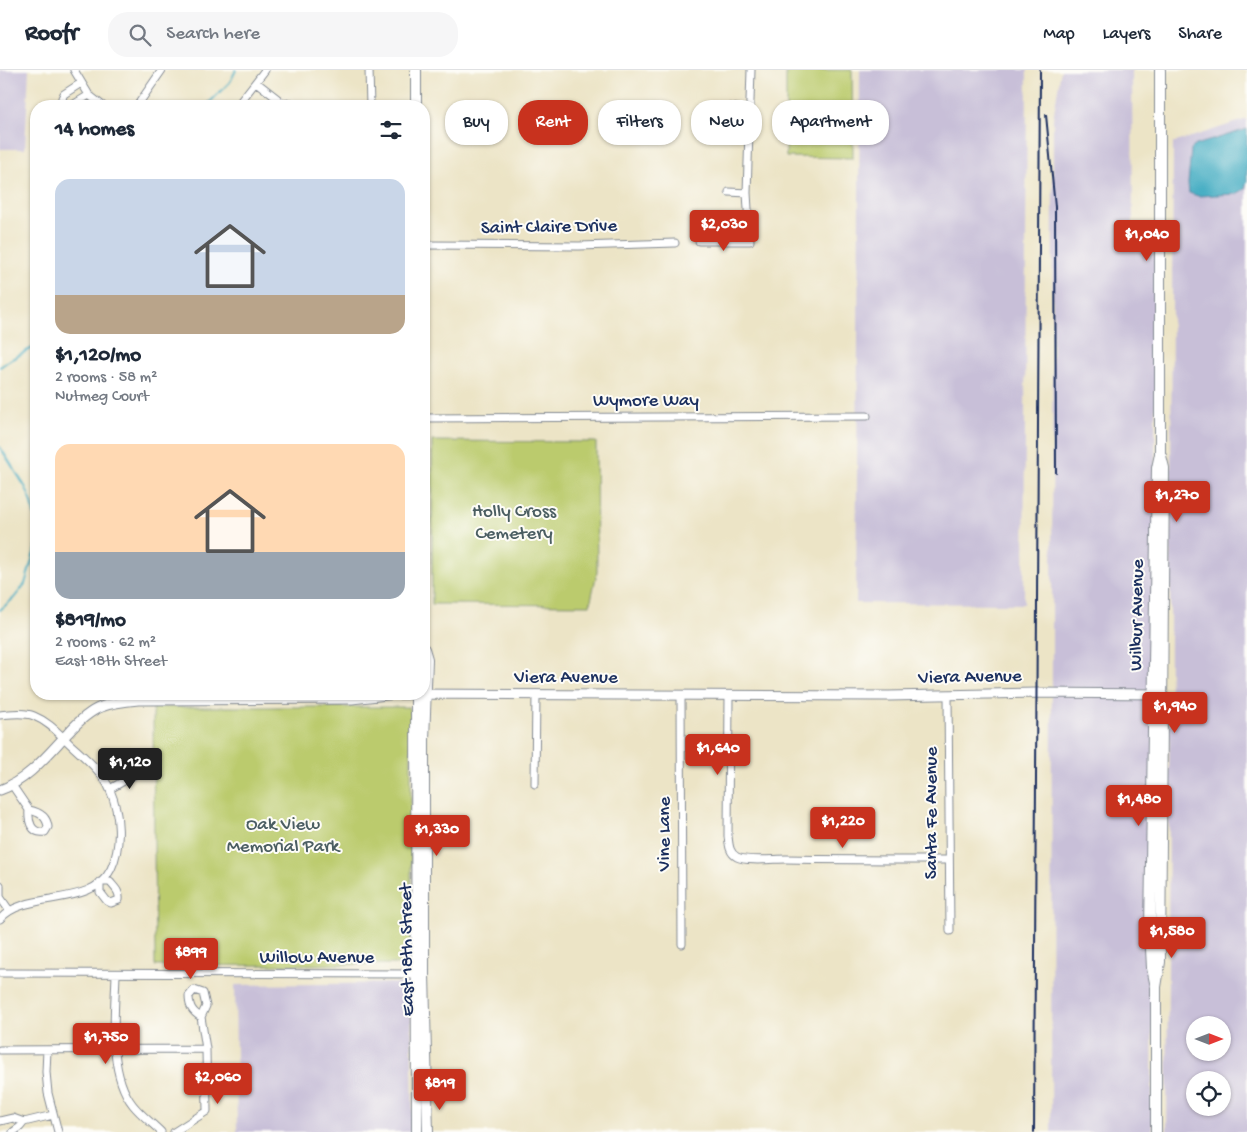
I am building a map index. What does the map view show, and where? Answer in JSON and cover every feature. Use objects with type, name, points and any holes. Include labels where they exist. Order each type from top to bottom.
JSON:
[{"type":"main road","points":[[416,70],[416,100]]},
{"type":"main road","name":"Wilbur Avenue","points":[[1156,1132],[1156,987],[1152,968],[1150,929],[1156,861],[1164,468],[1160,454],[1160,70]]},
{"type":"main road","name":"East 18th Street","points":[[416,1132],[424,740],[421,700]]},
{"type":"main road","name":"East 18th Street","points":[[420,974],[428,1132]]},
{"type":"street","points":[[74,70],[89,95],[95,100]]},
{"type":"street","points":[[141,100],[162,70]]},
{"type":"street","points":[[242,100],[265,70]]},
{"type":"street","points":[[369,70],[370,100]]},
{"type":"street","points":[[750,100],[751,70]]},
{"type":"street","points":[[256,82],[279,100]]},
{"type":"street","points":[[63,100],[64,94],[81,83]]},
{"type":"street","points":[[81,100],[89,95]]},
{"type":"street","points":[[699,241],[750,241],[747,193],[749,145]]},
{"type":"street","points":[[729,192],[747,193]]},
{"type":"street","name":"Saint Claire Drive","points":[[430,245],[579,246],[675,244]]},
{"type":"street","name":"Wymore Way","points":[[430,418],[868,416]]},
{"type":"street","name":"Viera Avenue","points":[[430,694],[948,696],[1037,693],[1159,694]]},
{"type":"street","points":[[535,784],[536,694]]},
{"type":"street","name":"Vine Lane","points":[[681,694],[682,944]]},
{"type":"street","points":[[729,695],[728,836],[729,846],[732,853],[737,857],[744,859],[948,860]]},
{"type":"street","name":"Santa Fe Avenue","points":[[948,696],[950,931]]},
{"type":"street","name":"Viera Avenue","points":[[0,790],[12,785],[30,772],[80,721],[100,708],[120,702],[140,700]]},
{"type":"street","points":[[0,714],[32,716],[44,721],[64,738],[100,774],[110,789],[118,831],[117,851],[110,870],[100,882],[87,891],[26,904],[9,910],[0,919]]},
{"type":"street","points":[[110,789],[139,772]]},
{"type":"street","points":[[12,785],[29,810]]},
{"type":"street","points":[[0,885],[0,897],[9,910]]},
{"type":"street","name":"Willow Avenue","points":[[0,974],[420,974]]},
{"type":"street","points":[[116,974],[115,1049],[119,1078],[133,1105],[161,1132]]},
{"type":"street","points":[[174,1132],[207,1111],[206,1049],[201,1017]]},
{"type":"street","points":[[0,1050],[206,1049]]},
{"type":"street","points":[[47,1050],[46,1072],[48,1093],[58,1132]]},
{"type":"street","points":[[13,1132],[24,1122],[53,1115]]},
{"type":"street","points":[[0,1121],[13,1118],[24,1122]]},
{"type":"shaded area","points":[[0,70],[29,70],[25,149],[0,149]]},
{"type":"shaded area","points":[[860,70],[1027,70],[1024,604],[856,603],[859,145],[889,145],[889,100],[860,100]]},
{"type":"shaded area","points":[[1061,70],[1132,70],[1133,235],[1156,256],[1152,1132],[1051,1132],[1053,119]]},
{"type":"shaded area","points":[[1247,119],[1247,1132],[1167,1132],[1173,143]]},
{"type":"shaded area","points":[[411,983],[413,1132],[237,1132],[235,985]]},
{"type":"green space","points":[[786,70],[852,70],[852,100],[786,100]]},
{"type":"green space","points":[[786,145],[853,145],[853,158],[786,157]]},
{"type":"green space","name":"Holly Cross Cemetery","points":[[432,441],[596,442],[597,572],[590,605],[432,604]]},
{"type":"green space","name":"Oak View Memorial Park","points":[[153,707],[409,707],[411,713],[411,959],[408,964],[155,966]]},
{"type":"water","points":[[1247,129],[1247,181],[1245,189],[1236,194],[1198,196],[1189,193],[1191,149],[1196,145]]},
{"type":"waterway","points":[[212,100],[230,82],[236,70]]},
{"type":"waterway","points":[[0,367],[30,349]]},
{"type":"waterway","points":[[0,447],[26,488],[30,498]]},
{"type":"waterway","points":[[0,610],[14,598],[25,584],[30,567]]},
{"type":"railway","points":[[1034,1132],[1040,70]]},
{"type":"railway","points":[[1046,115],[1055,207],[1056,473]]}]
